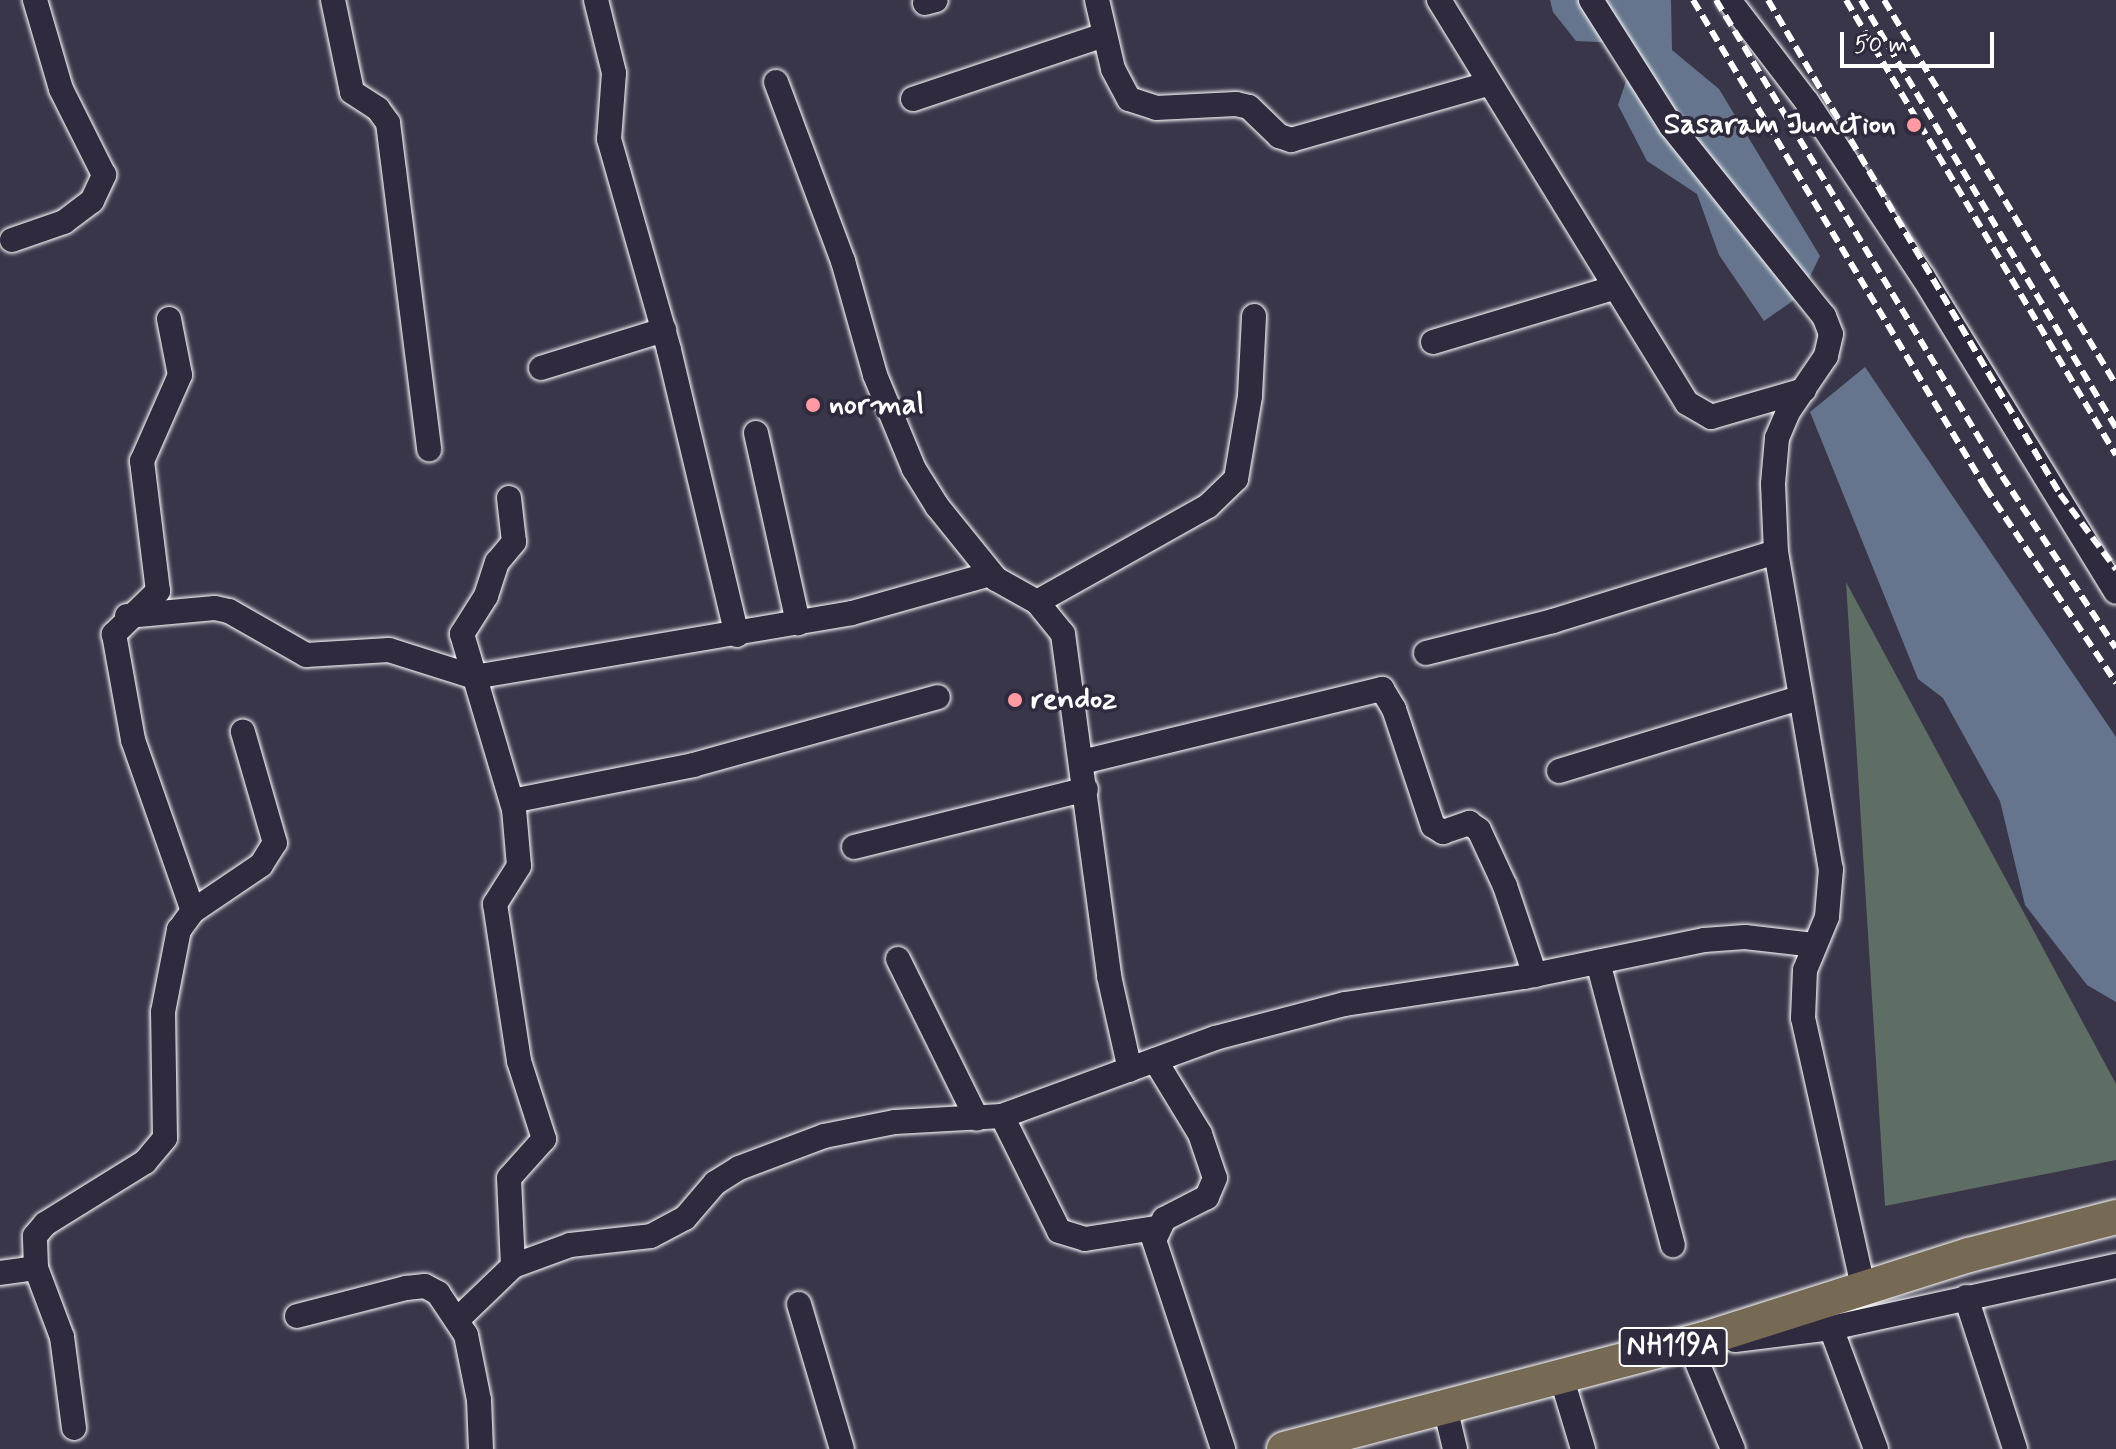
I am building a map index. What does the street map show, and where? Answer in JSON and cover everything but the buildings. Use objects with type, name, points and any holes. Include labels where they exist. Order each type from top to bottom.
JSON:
[{"type":"highway","name":"NH119A","points":[[1288,1449],[1696,1341],[1863,1286],[2116,1217]]},
{"type":"street","points":[[12,240],[64,222],[92,201],[104,175],[61,89],[35,0]]},
{"type":"street","points":[[333,0],[352,92],[378,109],[388,123],[429,449]]},
{"type":"street","points":[[596,0],[614,73],[609,139],[664,330],[737,635]]},
{"type":"street","points":[[1097,0],[1120,87],[1141,107],[1236,104],[1249,107],[1279,136],[1291,140],[1488,84]]},
{"type":"street","points":[[1439,0],[1613,288],[1698,413],[1727,414],[1804,390]]},
{"type":"street","points":[[1591,0],[1671,126],[1824,316],[1831,334],[1826,356],[1777,438],[1773,484],[1776,552],[1831,869],[1830,905],[1805,970],[1803,1018],[1863,1286]]},
{"type":"street","points":[[1729,0],[1807,102],[1923,277],[2116,592]]},
{"type":"street","points":[[913,99],[1104,35]]},
{"type":"street","points":[[776,82],[843,261],[896,428],[937,506],[991,574],[1037,602],[1051,616],[1070,656],[1111,989],[1130,1070]]},
{"type":"street","points":[[1433,342],[1613,288]]},
{"type":"street","points":[[1037,602],[1208,506],[1236,479],[1250,396],[1254,316]]},
{"type":"street","points":[[169,319],[180,375],[142,461],[158,591],[127,616],[114,634],[133,740],[193,911]]},
{"type":"street","points":[[541,368],[664,330]]},
{"type":"street","points":[[756,433],[798,623]]},
{"type":"street","points":[[509,498],[516,537],[497,562],[486,596],[462,634],[512,801],[519,866],[495,904],[519,1061],[544,1139],[509,1178],[513,1266]]},
{"type":"street","points":[[1426,653],[1553,621],[1776,552]]},
{"type":"street","points":[[127,616],[215,608],[306,655],[389,650],[474,677],[798,623],[896,603],[991,574]]},
{"type":"street","points":[[1082,762],[1382,689],[1394,709],[1433,826],[1443,832],[1469,823],[1479,830],[1505,886],[1535,975]]},
{"type":"street","points":[[512,801],[693,765],[938,697]]},
{"type":"street","points":[[1559,771],[1800,698]]},
{"type":"street","points":[[74,1428],[62,1337],[32,1250],[45,1224],[145,1162],[165,1138],[167,974],[179,930],[193,911],[261,865],[275,843],[243,732]]},
{"type":"street","points":[[854,847],[1086,789]]},
{"type":"street","points":[[458,1319],[513,1266],[570,1245],[651,1236],[685,1218],[715,1183],[739,1168],[824,1136],[895,1122],[1002,1116],[1155,1060],[1312,1010],[1535,975],[1745,937],[1814,945]]},
{"type":"street","points":[[898,959],[977,1119]]},
{"type":"street","points":[[1598,962],[1673,1245]]},
{"type":"street","points":[[1002,1116],[1059,1231],[1085,1239],[1155,1228],[1207,1197],[1215,1178],[1200,1134],[1155,1060]]},
{"type":"street","points":[[1155,1228],[1158,1256],[1223,1449]]},
{"type":"street","points":[[1733,1449],[1696,1341],[1743,1340],[1831,1328],[2116,1266]]},
{"type":"street","points":[[0,1273],[36,1268]]},
{"type":"street","points":[[297,1316],[425,1286],[438,1293],[458,1319],[473,1365],[481,1449]]},
{"type":"street","points":[[1966,1297],[2015,1449]]},
{"type":"street","points":[[799,1304],[842,1449]]},
{"type":"street","points":[[1831,1328],[1876,1449]]},
{"type":"street","points":[[1561,1376],[1583,1449]]},
{"type":"street","points":[[1445,1407],[1455,1449]]},
{"type":"green space","points":[[1846,582],[2116,1084],[2116,1160],[1885,1206]]},
{"type":"water","points":[[1550,0],[1671,0],[1672,50],[1719,89],[1820,256],[1801,295],[1764,321],[1719,255],[1697,194],[1647,161],[1618,105],[1629,72],[1622,43],[1576,41],[1553,12]]},
{"type":"water","points":[[1865,367],[2116,737],[2116,1002],[2087,985],[2025,905],[2000,801],[1943,698],[1918,679],[1810,412]]},
{"type":"railway","points":[[1693,0],[1985,487],[2116,683]]},
{"type":"railway","points":[[1716,0],[2002,476],[2116,648]]},
{"type":"railway","points":[[1768,0],[2060,494],[2116,569]]},
{"type":"railway","points":[[1846,0],[2116,455]]},
{"type":"railway","points":[[1861,0],[2116,428]]},
{"type":"railway","points":[[1884,0],[2116,385]]},
{"type":"place","name":"Sasaram Junction","points":[[1914,125]]},
{"type":"place","name":"normal","points":[[813,405]]},
{"type":"place","name":"rendoz","points":[[1015,700]]}]
